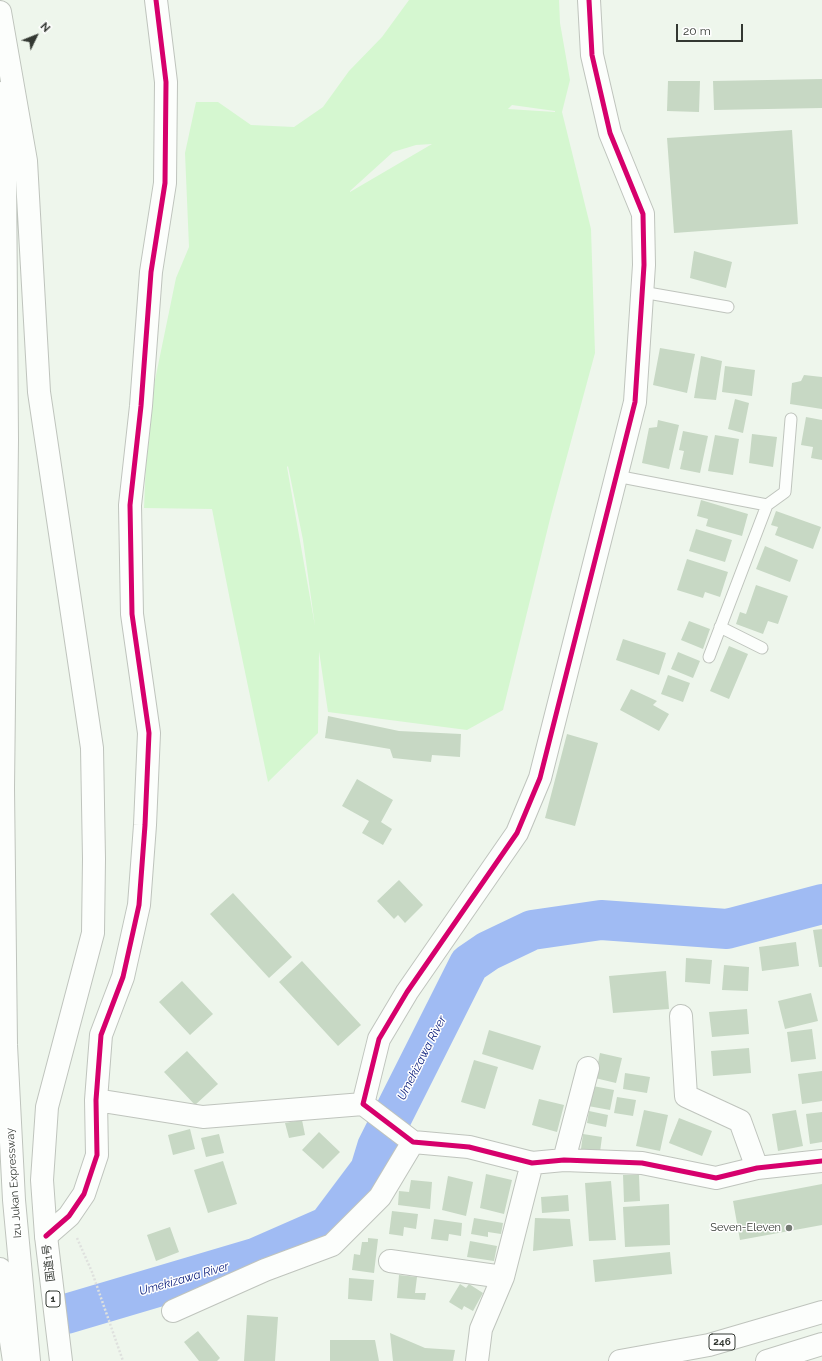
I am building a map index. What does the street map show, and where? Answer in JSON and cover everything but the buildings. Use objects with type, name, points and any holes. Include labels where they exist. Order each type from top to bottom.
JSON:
[{"type":"main road","points":[[46,1236],[68,1216],[84,1194],[97,1155],[96,1100],[101,1035],[123,977],[139,905],[145,825],[149,733],[132,614],[130,505],[141,406],[151,272],[165,182],[166,82],[156,0]]},
{"type":"main road","points":[[367,1106],[379,1039],[407,992],[517,833],[540,778],[635,402],[644,265],[642,214],[610,134],[592,55],[589,0]]},
{"type":"main road","name":"国道1号","points":[[0,12],[26,161],[39,392],[92,748],[94,859],[93,933],[47,1107],[42,1180],[46,1236],[61,1361]]},
{"type":"main road","name":"Izu Jukan Expressway","points":[[0,93],[5,169],[7,440],[3,788],[6,1045],[14,1200],[29,1361]]},
{"type":"main road","points":[[681,1016],[686,1096],[740,1121],[757,1168]]},
{"type":"main road","points":[[564,1160],[588,1068]]},
{"type":"main road","points":[[96,1100],[203,1117],[367,1106],[410,1139],[469,1147],[532,1163],[564,1160],[642,1163],[716,1178],[757,1168],[822,1161]]},
{"type":"main road","points":[[173,1311],[265,1270],[332,1245],[380,1197],[410,1139]]},
{"type":"main road","points":[[477,1361],[481,1329],[503,1277],[532,1163]]},
{"type":"main road","name":"Izu Jukan Expressway","points":[[0,1200],[17,1361]]},
{"type":"main road","points":[[390,1261],[503,1277]]},
{"type":"main road","points":[[0,1268],[14,1361]]},
{"type":"main road","name":"246","points":[[620,1361],[709,1345],[822,1312]]},
{"type":"main road","points":[[767,1361],[822,1344]]},
{"type":"lane","points":[[642,292],[728,306]]},
{"type":"lane","points":[[709,657],[767,505],[785,492],[791,419]]},
{"type":"lane","points":[[616,476],[767,505]]},
{"type":"lane","points":[[720,627],[762,648]]},
{"type":"path","points":[[68,1216],[92,1272],[123,1361]]},
{"type":"green space","points":[[409,0],[559,0],[560,23],[570,80],[562,112],[591,229],[595,353],[551,515],[503,710],[467,730],[328,712],[319,651],[318,733],[268,782],[212,509],[144,508],[148,414],[176,278],[189,247],[185,153],[196,102],[218,102],[251,125],[294,127],[323,107],[349,71],[382,37]],"holes":[[[512,105],[555,111],[555,112],[508,109]],[[432,144],[350,192],[393,152],[416,145]],[[288,466],[303,540],[315,626]]]},
{"type":"waterway","name":"Umekizawa River","points":[[66,1314],[255,1258],[328,1226],[370,1170],[377,1147],[469,964],[488,951],[532,930],[601,920],[727,929],[822,904]]},
{"type":"cycle path","points":[[46,1236],[69,1216],[84,1194],[97,1155],[96,1100],[101,1035],[123,977],[139,905],[145,825],[149,733],[132,614],[130,505],[141,406],[151,272],[165,183],[166,82],[156,0]]},
{"type":"cycle path","points":[[589,0],[592,55],[610,133],[643,214],[644,265],[635,402],[540,778],[517,833],[407,992],[379,1039],[363,1104],[413,1142],[469,1147],[532,1163],[564,1160],[642,1163],[716,1178],[757,1168],[822,1161]]},
{"type":"place","name":"Seven-Eleven","points":[[789,1228]]}]
